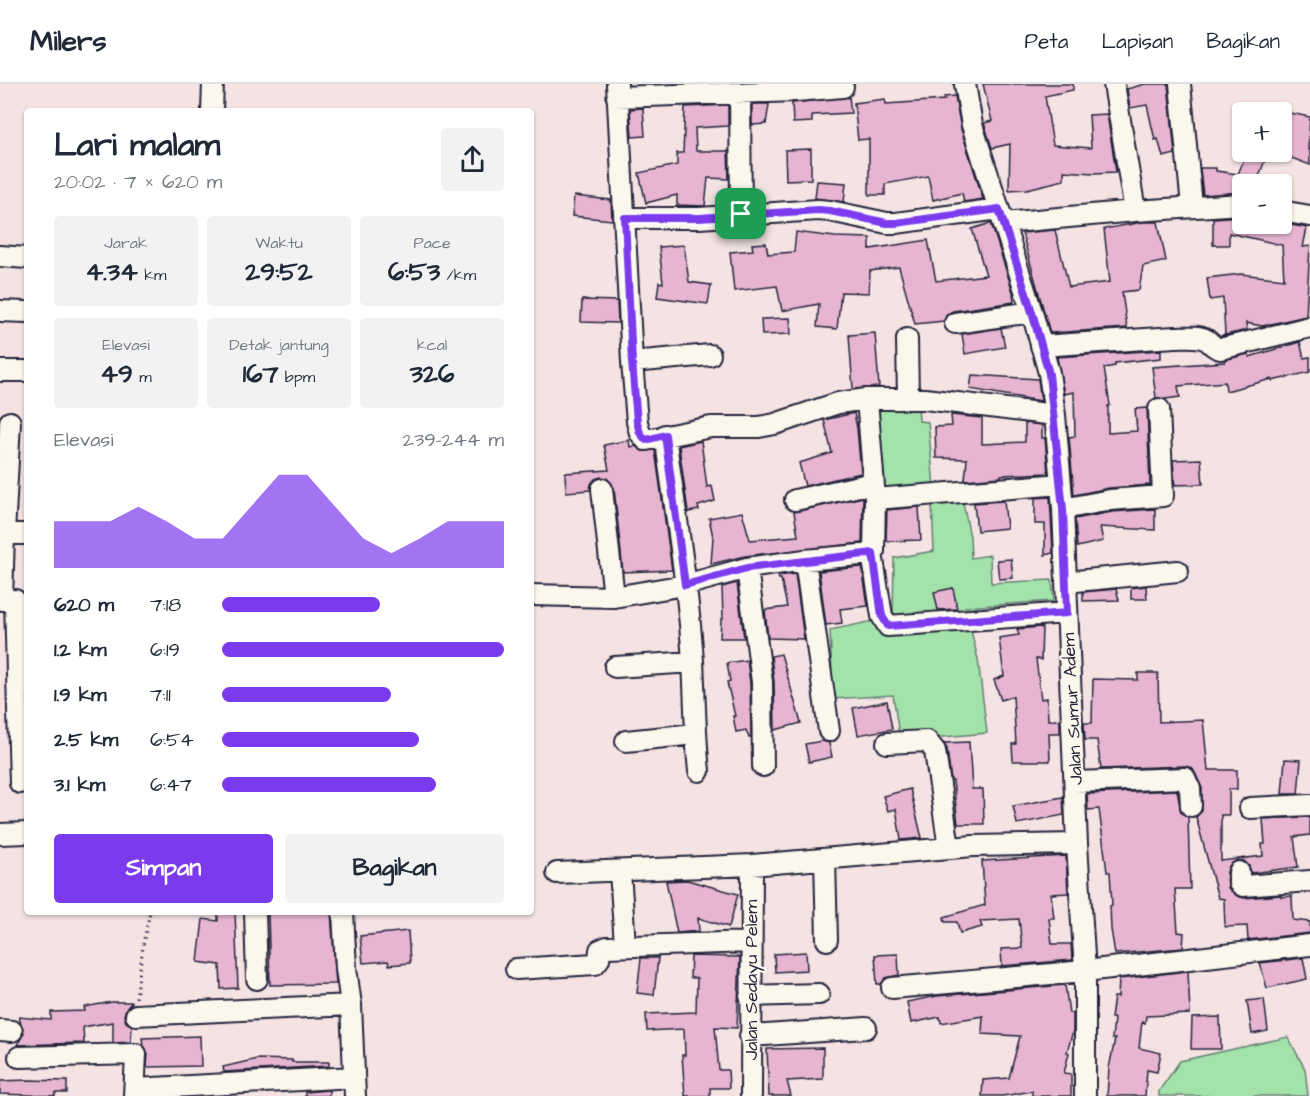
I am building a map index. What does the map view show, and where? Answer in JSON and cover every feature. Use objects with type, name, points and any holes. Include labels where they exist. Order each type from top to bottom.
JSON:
[{"type":"street","points":[[212,108],[213,84]]},
{"type":"street","name":"Jalan Sumur Adem","points":[[964,84],[972,125],[1032,312],[1049,374],[1055,416],[1063,509],[1077,844],[1085,971],[1085,1096]]},
{"type":"street","points":[[1114,84],[1135,211]]},
{"type":"street","points":[[1180,84],[1192,206]]},
{"type":"street","points":[[843,87],[740,94],[617,91],[632,362],[638,429],[646,440],[711,428],[759,427],[838,403],[867,399],[908,399],[1055,416]]},
{"type":"street","points":[[740,94],[741,214]]},
{"type":"street","points":[[625,218],[699,218],[830,211],[896,223],[1232,204]]},
{"type":"street","points":[[1292,213],[1310,216]]},
{"type":"street","points":[[0,256],[24,258]]},
{"type":"street","points":[[0,310],[24,312]]},
{"type":"street","points":[[955,323],[1032,312]]},
{"type":"street","points":[[1041,346],[1186,337],[1206,340],[1220,349],[1310,327]]},
{"type":"street","points":[[907,339],[908,399]]},
{"type":"street","points":[[632,362],[710,355]]},
{"type":"street","points":[[0,371],[24,371]]},
{"type":"street","points":[[867,399],[874,491],[873,553],[882,616],[888,626],[1067,613]]},
{"type":"street","points":[[1063,509],[1110,500],[1163,496],[1165,492],[1159,409]]},
{"type":"street","points":[[10,422],[17,453],[4,534],[23,733],[20,783]]},
{"type":"street","points":[[665,435],[693,662],[699,771]]},
{"type":"street","points":[[795,500],[874,491],[1060,484]]},
{"type":"street","points":[[602,489],[614,597]]},
{"type":"street","points":[[4,534],[24,534]]},
{"type":"street","points":[[534,595],[614,597],[685,585],[747,568],[873,553]]},
{"type":"street","points":[[805,560],[829,731]]},
{"type":"street","points":[[747,568],[762,682],[763,766]]},
{"type":"street","points":[[1066,582],[1178,571]]},
{"type":"street","points":[[615,667],[693,662]]},
{"type":"street","points":[[626,741],[696,734]]},
{"type":"street","points":[[887,743],[927,741],[931,745],[935,752],[949,848]]},
{"type":"street","points":[[1075,782],[1185,778],[1190,789],[1191,806]]},
{"type":"street","points":[[1250,808],[1310,805]]},
{"type":"street","points":[[0,834],[24,833]]},
{"type":"street","points":[[557,873],[752,865],[949,848],[1077,844]]},
{"type":"street","points":[[825,859],[827,940]]},
{"type":"street","name":"Jalan Sedayu Pelem","points":[[751,1096],[752,865]]},
{"type":"street","points":[[620,871],[625,945]]},
{"type":"street","points":[[1239,872],[1239,883],[1243,886],[1310,881]]},
{"type":"street","points":[[255,915],[257,980]]},
{"type":"street","points":[[19,1057],[136,1054],[134,1093],[355,1087],[343,915]]},
{"type":"street","points":[[516,969],[595,964],[603,948],[625,945],[750,942]]},
{"type":"street","points":[[892,988],[1085,971],[1310,945]]},
{"type":"street","points":[[750,996],[819,994]]},
{"type":"street","points":[[136,1015],[351,1005]]},
{"type":"street","points":[[750,1036],[866,1028]]},
{"type":"path","points":[[136,1015],[135,1007],[144,939],[149,915]]},
{"type":"green space","points":[[918,406],[919,421],[928,422],[934,486],[883,489],[875,408]]},
{"type":"green space","points":[[962,497],[970,537],[971,558],[990,555],[991,583],[1052,580],[1054,601],[965,607],[978,659],[987,733],[900,741],[893,695],[833,699],[830,630],[893,617],[894,558],[934,551],[932,503]]},
{"type":"green space","points":[[1288,1037],[1305,1069],[1308,1096],[1159,1096],[1159,1091],[1180,1061]]},
{"type":"building","points":[[983,84],[1073,84],[1073,90],[1045,96],[1053,145],[1091,148],[1089,115],[1107,114],[1116,172],[1064,171],[1064,180],[1027,189],[1009,190],[1010,144],[992,148],[984,123],[992,121]]},
{"type":"building","points":[[1145,84],[1168,84],[1175,154],[1163,157],[1158,139],[1155,140],[1147,105],[1130,108],[1127,89]]},
{"type":"building","points":[[955,96],[961,129],[983,199],[964,202],[962,193],[933,200],[928,176],[885,184],[885,195],[869,195],[869,139],[858,140],[854,103],[885,99],[886,104],[945,100],[944,97]]},
{"type":"building","points":[[849,97],[851,113],[812,115],[812,122],[793,123],[792,103]]},
{"type":"building","points":[[752,104],[769,104],[766,124],[752,125]]},
{"type":"building","points":[[728,105],[728,126],[695,128],[696,151],[728,151],[729,179],[708,178],[705,206],[677,205],[677,195],[646,203],[639,173],[677,165],[677,153],[683,153],[685,107]]},
{"type":"building","points":[[643,108],[645,136],[632,137],[630,109]]},
{"type":"building","points":[[1292,113],[1310,117],[1308,149],[1310,150],[1310,165],[1292,158]]},
{"type":"building","points":[[811,149],[811,179],[786,180],[785,150]]},
{"type":"building","points":[[1243,162],[1264,162],[1260,174],[1238,174]]},
{"type":"building","points":[[1200,168],[1216,168],[1216,171],[1238,174],[1232,174],[1232,193],[1203,195]]},
{"type":"building","points":[[817,181],[846,183],[844,202],[815,198]]},
{"type":"building","points":[[574,196],[611,200],[612,220],[572,216]]},
{"type":"building","points":[[1232,217],[1229,245],[1213,245],[1213,218]]},
{"type":"building","points":[[1143,222],[1158,222],[1166,261],[1143,266],[1139,290],[1122,292],[1127,328],[1050,333],[1022,233],[1055,230],[1069,287],[1110,282],[1104,229]]},
{"type":"building","points":[[991,223],[1013,292],[1014,302],[953,311],[947,314],[944,321],[915,324],[899,267],[870,271],[869,293],[841,292],[837,329],[817,327],[819,304],[782,311],[777,286],[734,291],[730,252],[753,250],[752,244],[766,243],[768,254],[794,252],[796,232],[835,237],[870,238],[870,249],[928,240],[936,281],[986,275],[972,229]]},
{"type":"building","points":[[1292,225],[1307,228],[1303,247],[1310,246],[1306,316],[1262,326],[1246,323],[1247,330],[1221,336],[1225,334],[1223,298],[1210,300],[1207,278],[1241,274],[1284,279],[1282,245],[1233,234],[1292,234]]},
{"type":"building","points":[[684,245],[689,282],[711,285],[708,304],[657,297],[659,282],[663,283],[659,247]]},
{"type":"building","points":[[582,300],[617,301],[618,323],[581,322]]},
{"type":"building","points":[[790,318],[791,334],[762,335],[761,319]]},
{"type":"building","points":[[1001,328],[1005,347],[965,354],[962,334]]},
{"type":"building","points":[[875,333],[879,387],[853,389],[849,335]]},
{"type":"building","points":[[1300,342],[1304,358],[1310,357],[1310,372],[1226,391],[1225,382],[1178,386],[1180,397],[1156,398],[1152,367],[1225,362],[1224,360],[1248,354],[1249,357]]},
{"type":"building","points":[[1161,350],[1161,358],[1115,363],[1115,366],[1104,368],[1110,405],[1108,406],[1108,433],[1137,431],[1135,409],[1147,408],[1150,485],[1109,488],[1074,495],[1069,437],[1075,436],[1074,392],[1064,394],[1057,357]]},
{"type":"building","points":[[972,375],[1038,379],[1041,401],[970,389]]},
{"type":"building","points":[[854,413],[861,473],[805,486],[799,463],[832,453],[824,420]]},
{"type":"building","points":[[951,415],[982,418],[982,444],[1025,442],[1025,423],[1042,425],[1048,473],[1001,475],[1001,477],[965,480],[967,459],[936,458],[935,427],[952,426]]},
{"type":"building","points":[[629,440],[630,447],[635,446],[642,451],[655,450],[672,570],[623,572],[614,488],[607,478],[595,479],[590,490],[566,492],[565,473],[609,470],[604,445]]},
{"type":"building","points":[[701,441],[707,487],[712,486],[715,501],[698,506],[699,510],[688,512],[679,446]]},
{"type":"building","points":[[1201,459],[1203,484],[1175,485],[1173,460]]},
{"type":"building","points":[[863,497],[862,543],[745,556],[711,564],[713,537],[709,518],[742,512],[750,540],[798,536],[794,512]]},
{"type":"building","points":[[1050,497],[1053,553],[1045,555],[1045,524],[1035,524],[1035,498]]},
{"type":"building","points":[[1004,501],[1007,528],[977,531],[974,503]]},
{"type":"building","points":[[919,507],[921,540],[886,541],[887,510]]},
{"type":"building","points":[[1155,509],[1155,530],[1100,527],[1103,541],[1077,547],[1075,519],[1112,512]]},
{"type":"building","points":[[1011,559],[1013,578],[999,579],[997,560]]},
{"type":"building","points":[[862,567],[868,606],[840,609],[842,623],[826,625],[819,571]]},
{"type":"building","points":[[795,574],[804,639],[768,638],[765,610],[787,607],[781,579],[778,576]]},
{"type":"building","points":[[737,583],[744,638],[720,638],[721,619],[723,619],[722,587]]},
{"type":"building","points":[[1146,586],[1147,599],[1131,599],[1131,588]]},
{"type":"building","points":[[953,588],[957,609],[938,610],[934,592]]},
{"type":"building","points":[[1116,589],[1119,600],[1083,601],[1083,592]]},
{"type":"building","points":[[1042,627],[1041,660],[1036,659],[1041,699],[1047,698],[1048,720],[1060,720],[1060,733],[1049,733],[1050,761],[1013,761],[1012,744],[1016,744],[1013,696],[1001,700],[994,680],[1004,676],[999,638],[1019,635],[1017,629]]},
{"type":"building","points":[[781,654],[801,723],[775,730],[771,656]]},
{"type":"building","points":[[747,660],[750,683],[751,737],[749,738],[746,730],[736,732],[733,716],[735,716],[727,682],[730,681],[727,663]]},
{"type":"building","points":[[1138,673],[1158,673],[1159,722],[1203,720],[1208,770],[1237,770],[1237,789],[1229,789],[1229,815],[1221,815],[1221,861],[1263,856],[1262,844],[1265,844],[1263,819],[1310,817],[1310,835],[1294,837],[1298,867],[1251,873],[1244,861],[1238,860],[1229,866],[1227,872],[1228,888],[1237,896],[1244,898],[1292,896],[1293,920],[1310,922],[1310,933],[1248,940],[1247,926],[1225,927],[1224,899],[1218,898],[1196,817],[1202,811],[1202,788],[1192,768],[1185,766],[1101,769],[1097,740],[1085,740],[1084,723],[1092,723],[1093,679],[1138,680]]},
{"type":"building","points":[[887,701],[892,729],[858,735],[853,708]]},
{"type":"building","points":[[822,741],[829,743],[832,757],[809,762],[805,744]]},
{"type":"building","points":[[969,742],[972,789],[983,789],[984,824],[958,824],[953,781],[951,781],[947,749],[944,743]]},
{"type":"building","points":[[1285,759],[1301,760],[1298,794],[1282,794]]},
{"type":"building","points":[[910,789],[922,838],[901,840],[896,809],[888,811],[883,796]]},
{"type":"building","points":[[1177,790],[1181,812],[1188,817],[1190,889],[1175,889],[1178,932],[1184,933],[1183,948],[1115,954],[1111,929],[1110,872],[1107,872],[1099,809],[1088,810],[1087,794]]},
{"type":"building","points":[[1063,797],[1064,815],[1017,824],[1013,806]]},
{"type":"building","points":[[1066,856],[1068,893],[1051,894],[1054,918],[1049,918],[1052,944],[1071,944],[1072,960],[1002,966],[1001,949],[1022,948],[1019,919],[980,921],[982,927],[960,933],[957,922],[945,922],[944,917],[985,905],[982,861]]},
{"type":"building","points":[[687,880],[738,894],[729,927],[698,918],[699,931],[677,933],[666,881]]},
{"type":"building","points":[[218,915],[235,915],[238,988],[221,989],[220,965],[198,962],[203,919],[218,921]]},
{"type":"building","points":[[268,915],[331,915],[336,984],[270,985]]},
{"type":"building","points":[[408,931],[410,963],[389,965],[388,961],[363,963],[360,936]]},
{"type":"building","points":[[806,952],[807,970],[775,972],[774,954]]},
{"type":"building","points":[[898,954],[899,975],[886,978],[881,984],[877,984],[875,955]]},
{"type":"building","points":[[691,956],[740,957],[737,1028],[715,1027],[719,1070],[728,1070],[729,1088],[710,1088],[710,1096],[685,1096],[682,1055],[685,1055],[684,1029],[647,1031],[646,1014],[696,1012],[697,978],[690,978]]},
{"type":"building","points":[[641,958],[658,958],[654,995],[637,993]]},
{"type":"building","points":[[1303,958],[1307,979],[1267,988],[1260,963]]},
{"type":"building","points":[[1188,971],[1190,1014],[1146,1016],[1145,1023],[1142,1022],[1139,1048],[1161,1053],[1157,1072],[1147,1070],[1145,1096],[1107,1096],[1109,1068],[1115,1039],[1112,1039],[1114,1018],[1111,1018],[1114,997],[1118,997],[1119,979]]},
{"type":"building","points":[[1065,985],[1069,1013],[1073,1013],[1073,1031],[1064,1073],[1071,1074],[1071,1096],[1032,1096],[1032,1091],[1003,1096],[982,1096],[983,1080],[1009,1078],[1020,1036],[982,1034],[983,1016],[941,1023],[940,1017],[911,1023],[907,1002],[937,996]]},
{"type":"building","points":[[1264,999],[1268,1031],[1252,1034],[1247,1001]]},
{"type":"building","points":[[112,1002],[132,1002],[124,1015],[126,1022],[132,1026],[131,1042],[113,1043],[113,1022],[83,1027],[84,1043],[17,1045],[24,1033],[19,1017],[51,1020],[51,1012],[85,1011],[84,1007]]},
{"type":"building","points":[[1220,1017],[1221,1049],[1191,1049],[1192,1018]]},
{"type":"building","points":[[200,1036],[201,1066],[147,1067],[148,1054],[142,1038]]},
{"type":"building","points":[[823,1048],[823,1079],[787,1081],[791,1096],[769,1096],[767,1049]]},
{"type":"building","points":[[257,1059],[329,1062],[329,1066],[224,1072],[223,1067]]},
{"type":"building","points":[[0,1081],[67,1081],[67,1093],[55,1093],[55,1096],[0,1094]]},
{"type":"building","points":[[329,1090],[329,1096],[305,1096],[305,1092]]},
{"type":"route","points":[[999,209],[1049,374],[1063,509],[1067,613],[888,626],[882,616],[873,553],[747,568],[685,585],[665,435],[646,440],[638,429],[632,362],[625,218],[699,218],[741,214],[818,210],[896,223],[999,209]]}]
